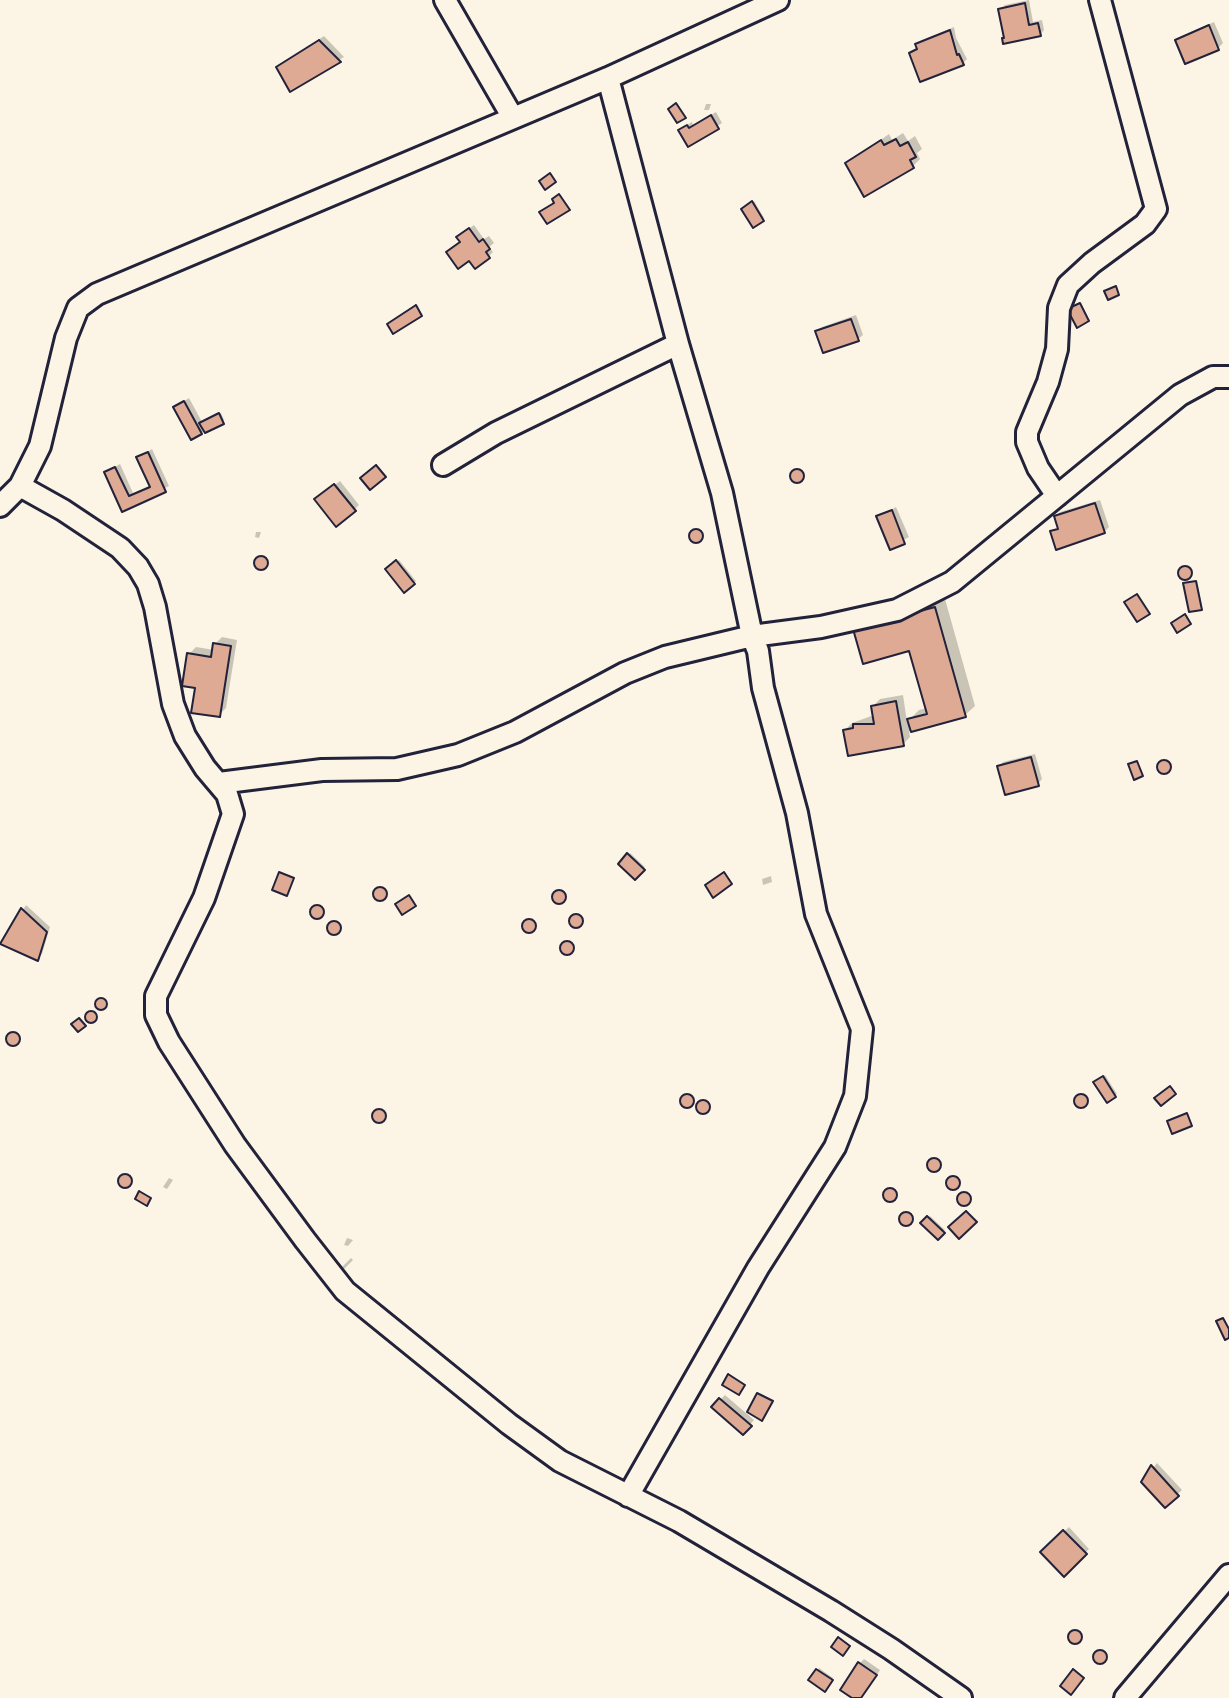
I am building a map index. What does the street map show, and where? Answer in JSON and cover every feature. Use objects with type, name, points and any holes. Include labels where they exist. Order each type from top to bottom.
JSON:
[{"type":"street","points":[[445,0],[513,118]]},
{"type":"street","points":[[0,506],[20,486],[40,446],[66,338],[78,308],[87,301],[137,275],[608,78],[778,0]]},
{"type":"street","points":[[1057,496],[1038,468],[1027,442],[1027,432],[1048,382],[1057,349],[1059,308],[1068,285],[1145,224],[1156,209],[1100,0]]},
{"type":"street","points":[[608,78],[678,344],[722,493],[752,636],[758,651],[763,688],[797,813],[816,914],[862,1029],[855,1096],[835,1147],[758,1268],[628,1496]]},
{"type":"street","points":[[443,465],[496,433],[678,344]]},
{"type":"street","points":[[219,783],[322,770],[397,769],[458,755],[515,732],[625,673],[651,663],[752,636],[821,627],[897,610],[952,582],[1180,395],[1213,377],[1229,377]]},
{"type":"street","points":[[20,486],[120,548],[138,567],[148,584],[173,704],[185,736],[205,768],[227,794],[233,814],[204,898],[156,996],[156,1015],[169,1042],[235,1145],[345,1291],[509,1424],[560,1461],[679,1521],[831,1611],[961,1698]]},
{"type":"street","points":[[1125,1698],[1229,1575]]},
{"type":"building","points":[[1025,3],[1029,25],[1038,23],[1041,36],[1003,44],[998,9]]},
{"type":"building","points":[[1209,25],[1219,50],[1185,64],[1175,40]]},
{"type":"building","points":[[950,30],[957,55],[964,65],[920,82],[909,53],[917,49],[915,44]]},
{"type":"building","points":[[319,40],[341,62],[290,92],[276,67]]},
{"type":"building","points":[[676,103],[686,118],[677,123],[668,109]]},
{"type":"building","points":[[711,115],[719,129],[688,147],[678,130],[687,125],[689,128]]},
{"type":"building","points":[[896,139],[900,146],[908,142],[916,157],[910,160],[914,168],[864,197],[845,163],[881,140],[884,145]]},
{"type":"building","points":[[550,173],[556,182],[545,190],[539,181]]},
{"type":"building","points":[[559,194],[570,210],[547,224],[539,212],[554,203],[552,199]]},
{"type":"building","points":[[752,201],[764,221],[753,228],[741,209]]},
{"type":"building","points":[[469,228],[479,242],[483,239],[490,249],[486,252],[490,258],[475,269],[469,261],[458,269],[446,252],[460,242],[456,237]]},
{"type":"building","points":[[1116,286],[1119,295],[1108,300],[1104,291]]},
{"type":"building","points":[[1080,303],[1089,321],[1077,328],[1067,309]]},
{"type":"building","points":[[416,305],[422,316],[393,334],[387,324]]},
{"type":"building","points":[[851,319],[859,341],[823,353],[815,331]]},
{"type":"building","points":[[184,401],[202,434],[191,440],[173,407]]},
{"type":"building","points":[[219,413],[224,424],[205,433],[199,423]]},
{"type":"building","points":[[148,452],[166,492],[122,512],[104,472],[115,467],[129,496],[150,487],[136,457]]},
{"type":"building","points":[[376,465],[386,477],[370,490],[360,478]]},
{"type":"building","points":[[797,469],[804,476],[797,483],[790,476]]},
{"type":"building","points":[[334,484],[356,511],[336,527],[314,499]]},
{"type":"building","points":[[1095,503],[1105,533],[1056,550],[1050,531],[1058,529],[1054,516]]},
{"type":"building","points":[[892,510],[905,544],[890,550],[876,516]]},
{"type":"building","points":[[696,529],[703,536],[696,543],[689,536]]},
{"type":"building","points":[[261,556],[268,563],[261,570],[254,563]]},
{"type":"building","points":[[396,560],[415,584],[404,593],[385,569]]},
{"type":"building","points":[[1185,566],[1192,573],[1185,580],[1178,573]]},
{"type":"building","points":[[1196,581],[1202,610],[1189,612],[1183,583]]},
{"type":"building","points":[[1137,594],[1150,614],[1137,622],[1124,602]]},
{"type":"building","points":[[935,607],[966,717],[911,732],[907,719],[927,714],[909,651],[863,664],[853,629]]},
{"type":"building","points":[[1185,614],[1191,624],[1177,633],[1171,623]]},
{"type":"building","points":[[213,643],[231,646],[220,717],[191,713],[195,688],[182,686],[187,653],[211,657]]},
{"type":"building","points":[[896,701],[904,746],[848,756],[843,730],[853,728],[853,724],[874,724],[871,706]]},
{"type":"building","points":[[1031,757],[1039,786],[1005,795],[997,766]]},
{"type":"building","points":[[1164,760],[1171,767],[1164,774],[1157,767]]},
{"type":"building","points":[[1137,761],[1143,776],[1134,780],[1128,764]]},
{"type":"building","points":[[627,853],[645,870],[635,880],[618,864]]},
{"type":"building","points":[[279,872],[294,878],[287,896],[272,890]]},
{"type":"building","points":[[724,872],[732,884],[713,898],[705,885]]},
{"type":"building","points":[[380,887],[387,894],[380,901],[373,894]]},
{"type":"building","points":[[559,890],[566,897],[559,904],[552,897]]},
{"type":"building","points":[[409,895],[416,906],[402,915],[395,904]]},
{"type":"building","points":[[317,905],[324,912],[317,919],[310,912]]},
{"type":"building","points":[[21,908],[47,932],[38,961],[0,944]]},
{"type":"building","points":[[576,914],[583,921],[576,928],[569,921]]},
{"type":"building","points":[[529,919],[536,926],[529,933],[522,926]]},
{"type":"building","points":[[334,921],[341,928],[334,935],[327,928]]},
{"type":"building","points":[[567,941],[574,948],[567,955],[560,948]]},
{"type":"building","points":[[101,998],[107,1004],[101,1010],[95,1004]]},
{"type":"building","points":[[91,1011],[97,1017],[91,1023],[85,1017]]},
{"type":"building","points":[[79,1018],[86,1026],[78,1032],[71,1024]]},
{"type":"building","points":[[13,1032],[20,1039],[13,1046],[6,1039]]},
{"type":"building","points":[[1103,1076],[1116,1097],[1107,1103],[1093,1082]]},
{"type":"building","points":[[1170,1086],[1176,1094],[1161,1106],[1154,1098]]},
{"type":"building","points":[[687,1094],[694,1101],[687,1108],[680,1101]]},
{"type":"building","points":[[1081,1094],[1088,1101],[1081,1108],[1074,1101]]},
{"type":"building","points":[[703,1100],[710,1107],[703,1114],[696,1107]]},
{"type":"building","points":[[379,1109],[386,1116],[379,1123],[372,1116]]},
{"type":"building","points":[[1187,1113],[1192,1126],[1172,1134],[1167,1121]]},
{"type":"building","points":[[934,1158],[941,1165],[934,1172],[927,1165]]},
{"type":"building","points":[[125,1174],[132,1181],[125,1188],[118,1181]]},
{"type":"building","points":[[953,1176],[960,1183],[953,1190],[946,1183]]},
{"type":"building","points":[[890,1188],[897,1195],[890,1202],[883,1195]]},
{"type":"building","points":[[139,1191],[151,1198],[147,1206],[135,1199]]},
{"type":"building","points":[[964,1192],[971,1199],[964,1206],[957,1199]]},
{"type":"building","points":[[966,1211],[977,1222],[959,1239],[948,1227]]},
{"type":"building","points":[[906,1212],[913,1219],[906,1226],[899,1219]]},
{"type":"building","points":[[927,1216],[945,1233],[938,1240],[920,1223]]},
{"type":"building","points":[[1223,1318],[1229,1329],[1229,1338],[1225,1340],[1216,1321]]},
{"type":"building","points":[[728,1374],[745,1385],[739,1395],[722,1385]]},
{"type":"building","points":[[757,1393],[773,1401],[762,1421],[747,1412]]},
{"type":"building","points":[[719,1398],[752,1426],[743,1435],[711,1407]]},
{"type":"building","points":[[1151,1465],[1179,1496],[1165,1508],[1141,1482]]},
{"type":"building","points":[[1063,1530],[1087,1554],[1064,1577],[1040,1552]]},
{"type":"building","points":[[1075,1630],[1082,1637],[1075,1644],[1068,1637]]},
{"type":"building","points":[[838,1637],[850,1646],[843,1656],[831,1647]]},
{"type":"building","points":[[1100,1650],[1107,1657],[1100,1664],[1093,1657]]},
{"type":"building","points":[[858,1662],[877,1675],[861,1698],[852,1698],[840,1690]]},
{"type":"building","points":[[816,1669],[833,1680],[825,1692],[808,1680]]},
{"type":"building","points":[[1073,1669],[1084,1678],[1071,1695],[1060,1686]]}]
